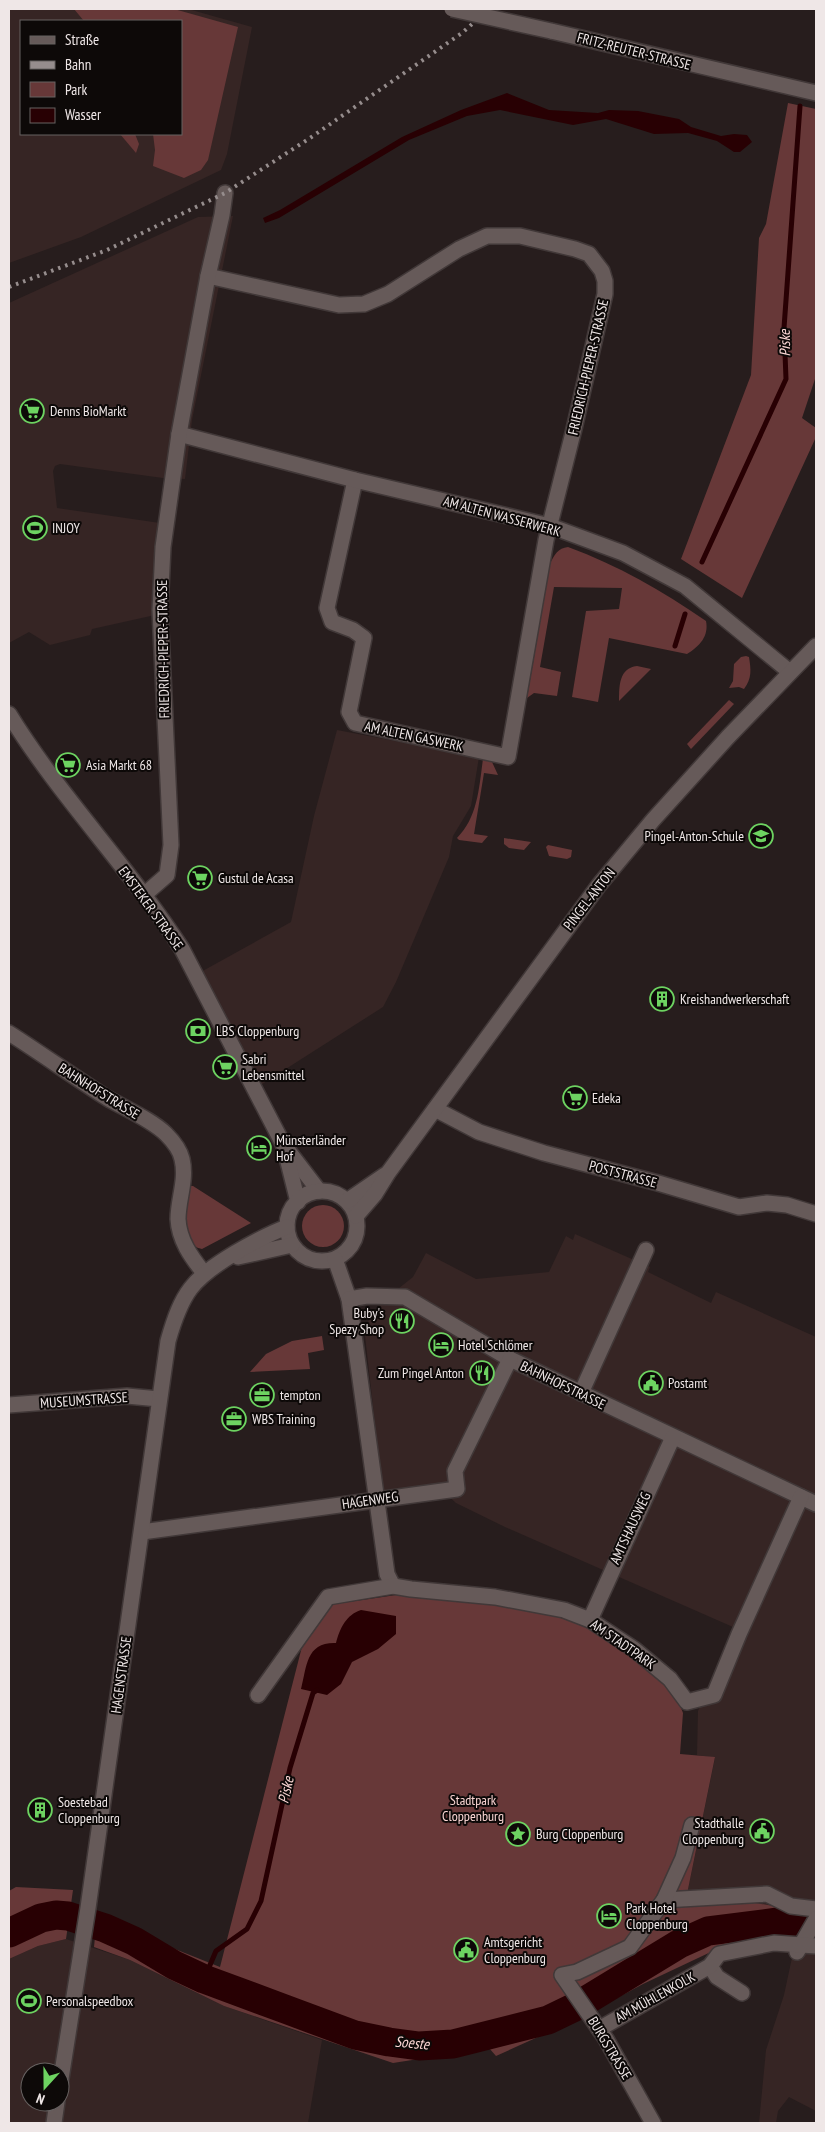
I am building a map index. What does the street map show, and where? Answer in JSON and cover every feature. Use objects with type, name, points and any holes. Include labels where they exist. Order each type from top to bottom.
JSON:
[{"type":"street","name":"FRITZ-REUTER-STRASSE","points":[[452,9],[816,93]]},
{"type":"street","name":"FRIEDRICH-PIEPER-STRASSE","points":[[144,895],[166,874],[170,845],[160,610],[162,547],[208,276],[222,215],[225,192]]},
{"type":"street","name":"FRIEDRICH-PIEPER-STRASSE","points":[[208,276],[340,304],[364,304],[388,294],[458,249],[487,236],[520,236],[575,248],[589,254],[602,271],[605,281],[605,294],[577,420],[550,526]]},
{"type":"street","name":"AM ALTEN WASSERWERK","points":[[180,434],[355,480],[550,526],[623,553],[686,586],[790,672]]},
{"type":"street","name":"AM ALTEN GASWERK","points":[[355,480],[327,608],[332,622],[353,630],[364,638],[350,712],[355,723],[508,756],[550,526]]},
{"type":"street","name":"PINGEL-ANTON","points":[[356,1216],[375,1194],[388,1173],[599,884],[653,820],[816,646]]},
{"type":"street","name":"EMSTEKER STRASSE","points":[[9,714],[28,745],[144,895],[182,949],[283,1144],[319,1191]]},
{"type":"street","name":"BAHNHOFSTRASSE","points":[[9,1033],[164,1132],[182,1157],[184,1180],[178,1218],[181,1237],[192,1258],[204,1273]]},
{"type":"street","name":"POSTSTRASSE","points":[[435,1109],[479,1132],[544,1153],[658,1183],[739,1207],[767,1203],[787,1205],[816,1214]]},
{"type":"street","name":"EMSTEKER STRASSE","points":[[283,1144],[298,1202]]},
{"type":"street","name":"PINGEL-ANTON","points":[[347,1201],[388,1173]]},
{"type":"street","points":[[319,1191],[331,1192],[347,1201],[356,1216],[358,1226],[355,1239],[349,1250],[335,1259],[316,1261],[305,1256],[292,1245],[287,1228],[291,1212],[298,1202],[307,1195],[319,1191]]},
{"type":"street","name":"HAGENSTRASSE","points":[[64,2062],[88,1908],[168,1341],[186,1294],[204,1273],[262,1237],[287,1228]]},
{"type":"street","name":"HAGENSTRASSE","points":[[225,1259],[292,1245]]},
{"type":"street","points":[[581,1393],[646,1250]]},
{"type":"street","points":[[335,1259],[349,1299],[387,1574],[393,1586]]},
{"type":"street","name":"BAHNHOFSTRASSE","points":[[349,1299],[367,1296],[405,1297],[510,1359],[816,1504]]},
{"type":"street","name":"HAGENWEG","points":[[142,1532],[457,1488],[455,1471],[510,1359]]},
{"type":"street","name":"MUSEUMSTRASSE","points":[[9,1405],[127,1396],[159,1400]]},
{"type":"street","name":"AMTSHAUSWEG","points":[[590,1620],[673,1437]]},
{"type":"street","name":"AM STADTPARK","points":[[258,1695],[328,1597],[393,1586],[535,1604],[564,1610],[590,1620],[650,1662],[670,1679],[687,1702],[714,1695],[739,1634],[801,1498]]},
{"type":"street","points":[[692,1825],[683,1858],[664,1900],[767,1894],[790,1906],[816,1909]]},
{"type":"street","name":"BURGSTRASSE","points":[[653,2123],[596,2024],[562,1975],[578,1972],[630,1947],[664,1900]]},
{"type":"street","points":[[806,1945],[816,1919]]},
{"type":"street","name":"AM MÜHLENKOLK","points":[[596,2024],[710,1966],[719,1954],[774,1943],[806,1945]]},
{"type":"street","name":"AM MÜHLENKOLK","points":[[710,1966],[717,1977],[742,1993]]},
{"type":"shaded area","points":[[9,9],[188,9],[252,27],[227,154],[221,170],[81,237],[9,263]]},
{"type":"shaded area","points":[[233,216],[192,420],[185,479],[163,478],[60,464],[55,466],[53,471],[57,508],[160,523],[155,615],[92,629],[90,635],[50,645],[29,632],[9,643],[9,303],[198,217]]},
{"type":"shaded area","points":[[337,730],[479,757],[471,806],[453,836],[449,857],[396,982],[383,1007],[248,1093],[190,978],[291,922],[314,816]]},
{"type":"shaded area","points":[[575,1234],[650,1267],[648,1272],[711,1303],[716,1292],[816,1337],[816,2111],[789,2097],[778,2111],[776,2123],[759,2123],[766,2050],[784,1995],[802,1911],[685,1904],[715,1758],[697,1755],[698,1711],[733,1627],[505,1527],[456,1503],[442,1490],[383,1494],[364,1327],[384,1300],[413,1277],[426,1253],[476,1279],[549,1272],[566,1236],[573,1240]]},
{"type":"shaded area","points":[[66,1939],[130,1960],[224,2006],[322,2040],[308,2123],[9,2123],[9,1959],[38,1946]]},
{"type":"green space","points":[[74,9],[174,9],[238,27],[208,160],[201,170],[184,178],[153,166],[155,150],[153,135],[182,135],[182,20],[83,20]]},
{"type":"green space","points":[[788,103],[816,109],[816,376],[802,418],[816,428],[816,437],[742,598],[681,559],[751,375],[759,238],[766,224]]},
{"type":"green space","points":[[121,135],[135,135],[139,144],[136,153]]},
{"type":"green space","points":[[568,547],[605,562],[673,599],[706,621],[705,636],[696,648],[687,654],[609,638],[598,702],[572,697],[586,611],[619,609],[622,588],[554,587],[540,667],[561,672],[557,696],[534,693],[527,698],[550,564],[557,552]]},
{"type":"green space","points":[[741,657],[749,657],[750,670],[747,685],[744,689],[739,687],[729,688],[733,681],[734,664]]},
{"type":"green space","points":[[637,666],[651,669],[619,701],[620,684],[623,674],[631,667]]},
{"type":"green space","points":[[729,700],[734,704],[691,749],[687,744]]},
{"type":"green space","points":[[483,759],[492,762],[498,775],[484,773],[474,834],[488,836],[482,843],[459,840],[457,838],[469,821],[479,791]]},
{"type":"green space","points":[[504,838],[531,842],[524,850],[509,848],[504,844]]},
{"type":"green space","points":[[548,845],[572,850],[571,857],[567,859],[549,856],[546,847]]},
{"type":"green space","points":[[190,1186],[193,1186],[251,1223],[202,1249],[194,1246],[186,1232],[185,1222]]},
{"type":"green space","points":[[319,1205],[327,1205],[338,1211],[344,1226],[338,1241],[327,1247],[319,1247],[308,1241],[302,1230],[302,1222],[308,1211]]},
{"type":"green space","points":[[322,1336],[324,1350],[308,1353],[310,1369],[250,1372],[266,1354],[292,1341]]},
{"type":"green space","name":"Stadtpark Cloppenburg","points":[[403,1594],[496,1604],[539,1612],[580,1623],[615,1643],[674,1690],[683,1713],[680,1754],[715,1757],[685,1904],[744,1901],[802,1911],[797,1932],[759,1933],[732,1942],[643,1984],[580,2018],[496,2056],[489,2048],[393,2063],[224,2006],[130,1960],[94,1947],[97,1918],[220,1967],[306,1631],[321,1606]]},
{"type":"green space","points":[[16,1887],[73,1890],[66,1939],[38,1946],[9,1959],[9,1891]]},
{"type":"water","points":[[507,93],[549,110],[598,113],[609,110],[638,111],[679,119],[691,127],[721,136],[747,135],[752,142],[740,152],[734,152],[717,141],[688,133],[654,134],[606,119],[573,125],[500,110],[467,116],[409,140],[279,218],[265,223],[263,218],[280,210],[402,137],[461,110]]},
{"type":"water","points":[[361,1610],[396,1616],[396,1634],[378,1649],[352,1662],[341,1684],[327,1695],[301,1689],[307,1664],[313,1651],[326,1644],[336,1643],[344,1623],[351,1615]]},
{"type":"waterway","name":"Piske","points":[[702,562],[786,379],[784,328],[800,106]]},
{"type":"waterway","name":"Piske","points":[[675,646],[685,614]]},
{"type":"waterway","name":"Piske","points":[[204,1979],[216,1951],[247,1929],[261,1901],[290,1768],[313,1693],[317,1690]]},
{"type":"waterway","name":"Soeste","points":[[9,1933],[41,1918],[56,1915],[68,1916],[105,1928],[134,1941],[174,1965],[204,1979],[355,2035],[419,2046],[453,2044],[548,2020],[577,2006],[679,1944],[708,1931],[778,1922],[816,1928]]},
{"type":"railway","points":[[9,287],[107,250],[225,193],[310,138],[462,33],[489,9]]},
{"type":"place","name":"Denns BioMarkt","points":[[32,411]]},
{"type":"place","name":"INJOY","points":[[35,528]]},
{"type":"place","name":"Asia Markt 68","points":[[68,765]]},
{"type":"place","name":"Pingel-Anton-Schule","points":[[761,836]]},
{"type":"place","name":"Gustul de Acasa","points":[[200,878]]},
{"type":"place","name":"Kreishandwerkerschaft","points":[[662,999]]},
{"type":"place","name":"LBS Cloppenburg","points":[[198,1031]]},
{"type":"place","name":"Sabri Lebensmittel","points":[[225,1067]]},
{"type":"place","name":"Edeka","points":[[575,1098]]},
{"type":"place","name":"Münsterländer Hof","points":[[259,1148]]},
{"type":"place","name":"Buby's Spezy Shop","points":[[402,1321]]},
{"type":"place","name":"Hotel Schlömer","points":[[441,1345]]},
{"type":"place","name":"Zum Pingel Anton","points":[[482,1373]]},
{"type":"place","name":"Postamt","points":[[651,1383]]},
{"type":"place","name":"tempton","points":[[262,1395]]},
{"type":"place","name":"WBS Training","points":[[234,1419]]},
{"type":"place","name":"Soestebad Cloppenburg","points":[[40,1810]]},
{"type":"place","name":"Stadthalle Cloppenburg","points":[[762,1831]]},
{"type":"place","name":"Burg Cloppenburg","points":[[518,1834]]},
{"type":"place","name":"Park Hotel Cloppenburg","points":[[609,1916]]},
{"type":"place","name":"Amtsgericht Cloppenburg","points":[[466,1950]]},
{"type":"place","name":"Personalspeedbox","points":[[29,2001]]}]
